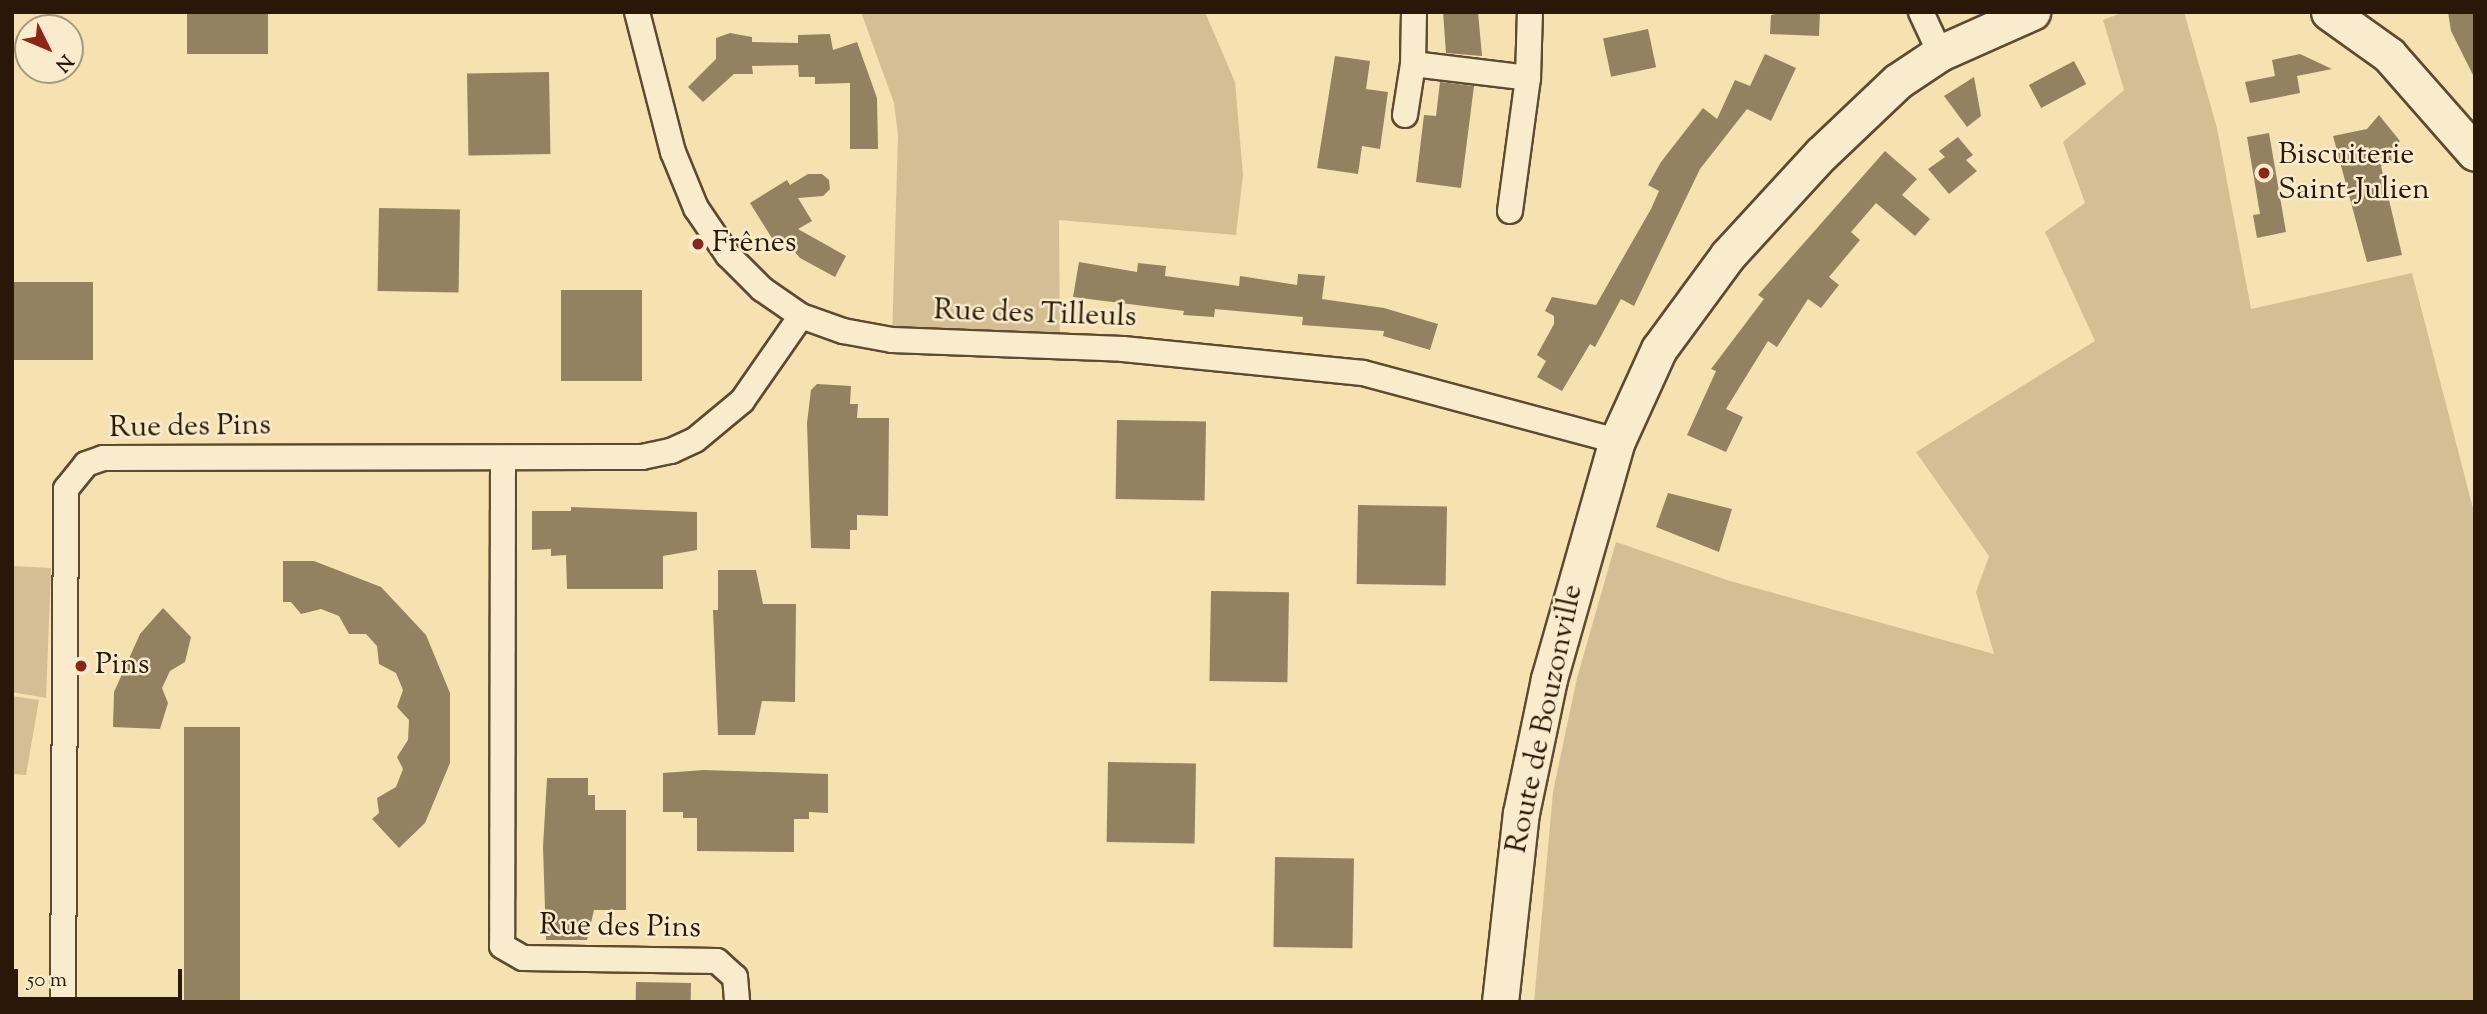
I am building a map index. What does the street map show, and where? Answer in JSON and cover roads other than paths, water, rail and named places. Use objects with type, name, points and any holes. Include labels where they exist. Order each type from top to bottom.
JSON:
[{"type":"main road","name":"Route de Bouzonville","points":[[1500,1002],[1512,877],[1531,755],[1575,581],[1617,441],[1659,349],[1728,255],[1869,108],[1940,53],[2032,12]]},
{"type":"main road","points":[[2329,12],[2389,55],[2475,153]]},
{"type":"street","name":"Rue des Tilleuls","points":[[637,12],[673,152],[696,208],[728,255],[762,289],[801,316],[843,331],[892,340],[1123,348],[1363,373],[1617,441]]},
{"type":"street","points":[[1405,115],[1413,64],[1414,12]]},
{"type":"street","points":[[1510,211],[1528,78],[1530,12]]},
{"type":"street","points":[[1921,12],[1940,53]]},
{"type":"street","points":[[1413,64],[1528,78]]},
{"type":"street","name":"Rue des Pins","points":[[63,1002],[66,489],[86,464],[103,458],[642,457],[695,440],[742,401],[801,316]]},
{"type":"street","name":"Rue des Pins","points":[[503,458],[502,946],[523,958],[717,961],[735,977],[737,1002]]},
{"type":"place","name":"Biscuiterie Saint-Julien","points":[[2264,173]]},
{"type":"place","name":"Frênes","points":[[698,244]]},
{"type":"place","name":"Pins","points":[[81,666]]}]
